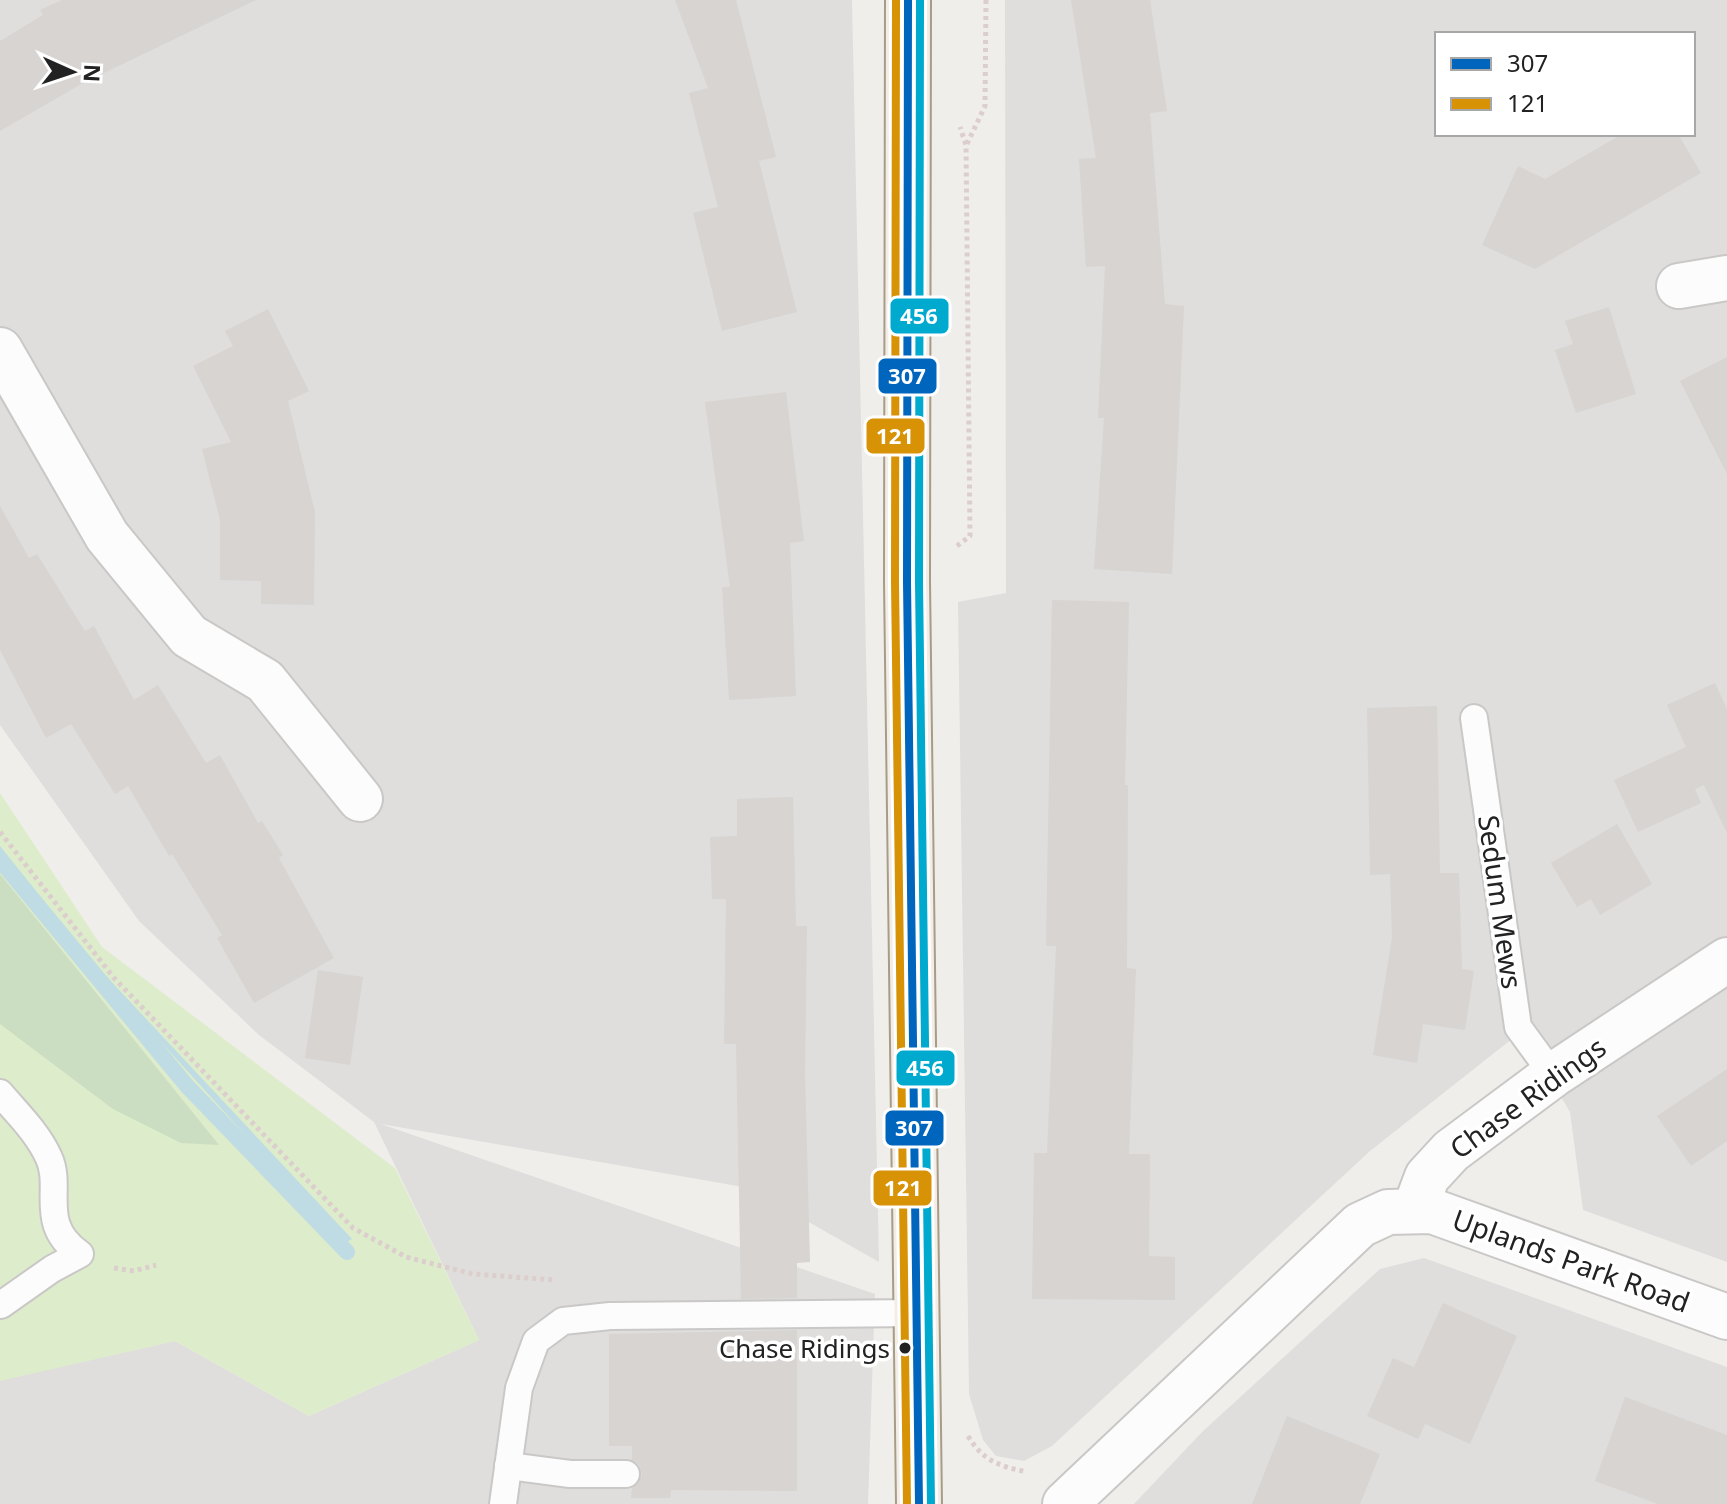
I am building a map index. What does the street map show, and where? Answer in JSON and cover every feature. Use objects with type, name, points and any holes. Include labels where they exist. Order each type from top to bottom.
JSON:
[{"type":"main road","points":[[908,0],[907,582],[919,1504]]},
{"type":"street","points":[[1679,286],[1727,278]]},
{"type":"street","points":[[0,350],[107,536],[189,636],[265,681],[360,799]]},
{"type":"street","name":"Chase Ridings","points":[[1415,1209],[1427,1177],[1451,1151],[1553,1075],[1727,960]]},
{"type":"street","points":[[1051,1489],[1360,1225],[1388,1212],[1415,1209]]},
{"type":"street","name":"Uplands Park Road","points":[[1415,1209],[1464,1221],[1727,1317]]},
{"type":"lane","name":"Sedum Mews","points":[[1474,718],[1518,1027],[1553,1075]]},
{"type":"lane","points":[[0,1093],[34,1132],[51,1161],[54,1216],[71,1248],[80,1254],[52,1269],[1,1305]]},
{"type":"lane","points":[[503,1504],[519,1388],[536,1341],[563,1321],[610,1316],[917,1313]]},
{"type":"lane","points":[[508,1466],[570,1474],[626,1474]]},
{"type":"path","points":[[907,582],[970,536],[966,145],[985,106],[986,0]]},
{"type":"path","points":[[0,832],[114,978],[353,1228],[406,1257],[460,1271],[559,1281]]},
{"type":"path","points":[[966,1433],[980,1456],[1051,1489]]},
{"type":"shaded area","points":[[0,0],[852,0],[879,1262],[749,1188],[381,1124],[875,1294],[868,1504],[0,1504],[0,1380],[175,1341],[309,1416],[479,1340],[374,1122],[259,1035],[139,921],[0,725]]},
{"type":"shaded area","points":[[1005,0],[1727,0],[1727,1262],[1583,1210],[1570,1112],[1522,1031],[1370,1151],[1052,1446],[1024,1461],[996,1456],[983,1440],[969,1394],[958,602],[1006,593]]},
{"type":"shaded area","points":[[1424,1258],[1727,1367],[1727,1504],[1134,1504],[1202,1432],[1380,1269]]},
{"type":"green space","points":[[0,793],[102,947],[395,1168],[479,1340],[309,1416],[175,1341],[0,1381]]},
{"type":"green space","points":[[0,874],[219,1145],[181,1143],[113,1109],[0,1024]]},
{"type":"water","points":[[0,846],[92,961],[352,1239],[344,1244],[113,989],[0,853]]},
{"type":"building","points":[[62,0],[256,0],[83,83],[0,131],[0,41],[43,15],[40,10]]},
{"type":"building","points":[[675,0],[736,0],[776,157],[759,161],[797,312],[722,331],[693,213],[718,207],[689,93],[708,88]]},
{"type":"building","points":[[1071,0],[1150,0],[1167,111],[1150,113],[1165,304],[1184,306],[1172,574],[1094,569],[1104,418],[1098,418],[1105,266],[1086,267],[1079,159],[1096,158]]},
{"type":"building","points":[[1619,136],[1679,136],[1701,173],[1535,269],[1482,245],[1518,166],[1545,179]]},
{"type":"building","points":[[1609,307],[1636,394],[1576,413],[1555,350],[1573,344],[1565,321]]},
{"type":"building","points":[[268,309],[309,391],[288,401],[315,512],[314,605],[261,604],[261,581],[220,580],[220,520],[202,449],[231,442],[193,366],[233,346],[225,331]]},
{"type":"building","points":[[1727,357],[1727,474],[1680,381]]},
{"type":"building","points":[[786,392],[804,541],[790,543],[796,696],[729,700],[722,587],[730,587],[705,402]]},
{"type":"building","points":[[0,506],[29,558],[37,554],[85,631],[94,626],[134,700],[158,685],[206,763],[220,755],[258,823],[262,821],[283,855],[279,858],[334,958],[254,1003],[217,938],[222,935],[172,854],[169,856],[128,786],[115,794],[71,724],[46,738],[0,650]]},
{"type":"building","points":[[1052,600],[1129,602],[1125,785],[1128,785],[1127,968],[1136,969],[1129,1154],[1150,1154],[1149,1256],[1175,1257],[1175,1300],[1032,1299],[1034,1153],[1047,1153],[1056,946],[1046,946]]},
{"type":"building","points":[[1715,683],[1727,709],[1727,833],[1704,785],[1695,789],[1701,803],[1638,832],[1614,780],[1686,747],[1667,705]]},
{"type":"building","points":[[1437,706],[1440,873],[1459,873],[1462,969],[1474,971],[1465,1030],[1423,1024],[1417,1063],[1373,1055],[1392,938],[1390,874],[1370,875],[1367,708]]},
{"type":"building","points":[[793,797],[796,926],[807,926],[805,1072],[810,1262],[797,1263],[797,1298],[741,1299],[736,1044],[724,1044],[726,899],[712,899],[710,837],[737,836],[737,799]]},
{"type":"building","points":[[1617,824],[1652,884],[1600,915],[1591,899],[1577,907],[1551,863]]},
{"type":"building","points":[[318,970],[363,977],[350,1065],[305,1058]]},
{"type":"building","points":[[1727,1069],[1727,1141],[1691,1166],[1657,1116]]},
{"type":"building","points":[[1443,1303],[1517,1336],[1470,1444],[1425,1424],[1418,1439],[1367,1416],[1393,1358],[1414,1367]]},
{"type":"building","points":[[797,1330],[797,1491],[671,1490],[670,1498],[631,1498],[632,1489],[642,1475],[639,1465],[632,1460],[632,1446],[609,1446],[609,1334]]},
{"type":"building","points":[[1625,1397],[1727,1435],[1727,1504],[1658,1504],[1595,1481]]},
{"type":"building","points":[[1287,1416],[1380,1454],[1360,1504],[1252,1504]]},
{"type":"waterway","points":[[0,860],[187,1086],[347,1252]]},
{"type":"transit line","name":"121","points":[[896,0],[895,582],[907,1504]]},
{"type":"transit line","name":"307","points":[[908,0],[907,582],[919,1504]]},
{"type":"transit line","name":"456","points":[[920,0],[919,582],[931,1504]]},
{"type":"place","name":"Chase Ridings","points":[[905,1348]]}]
